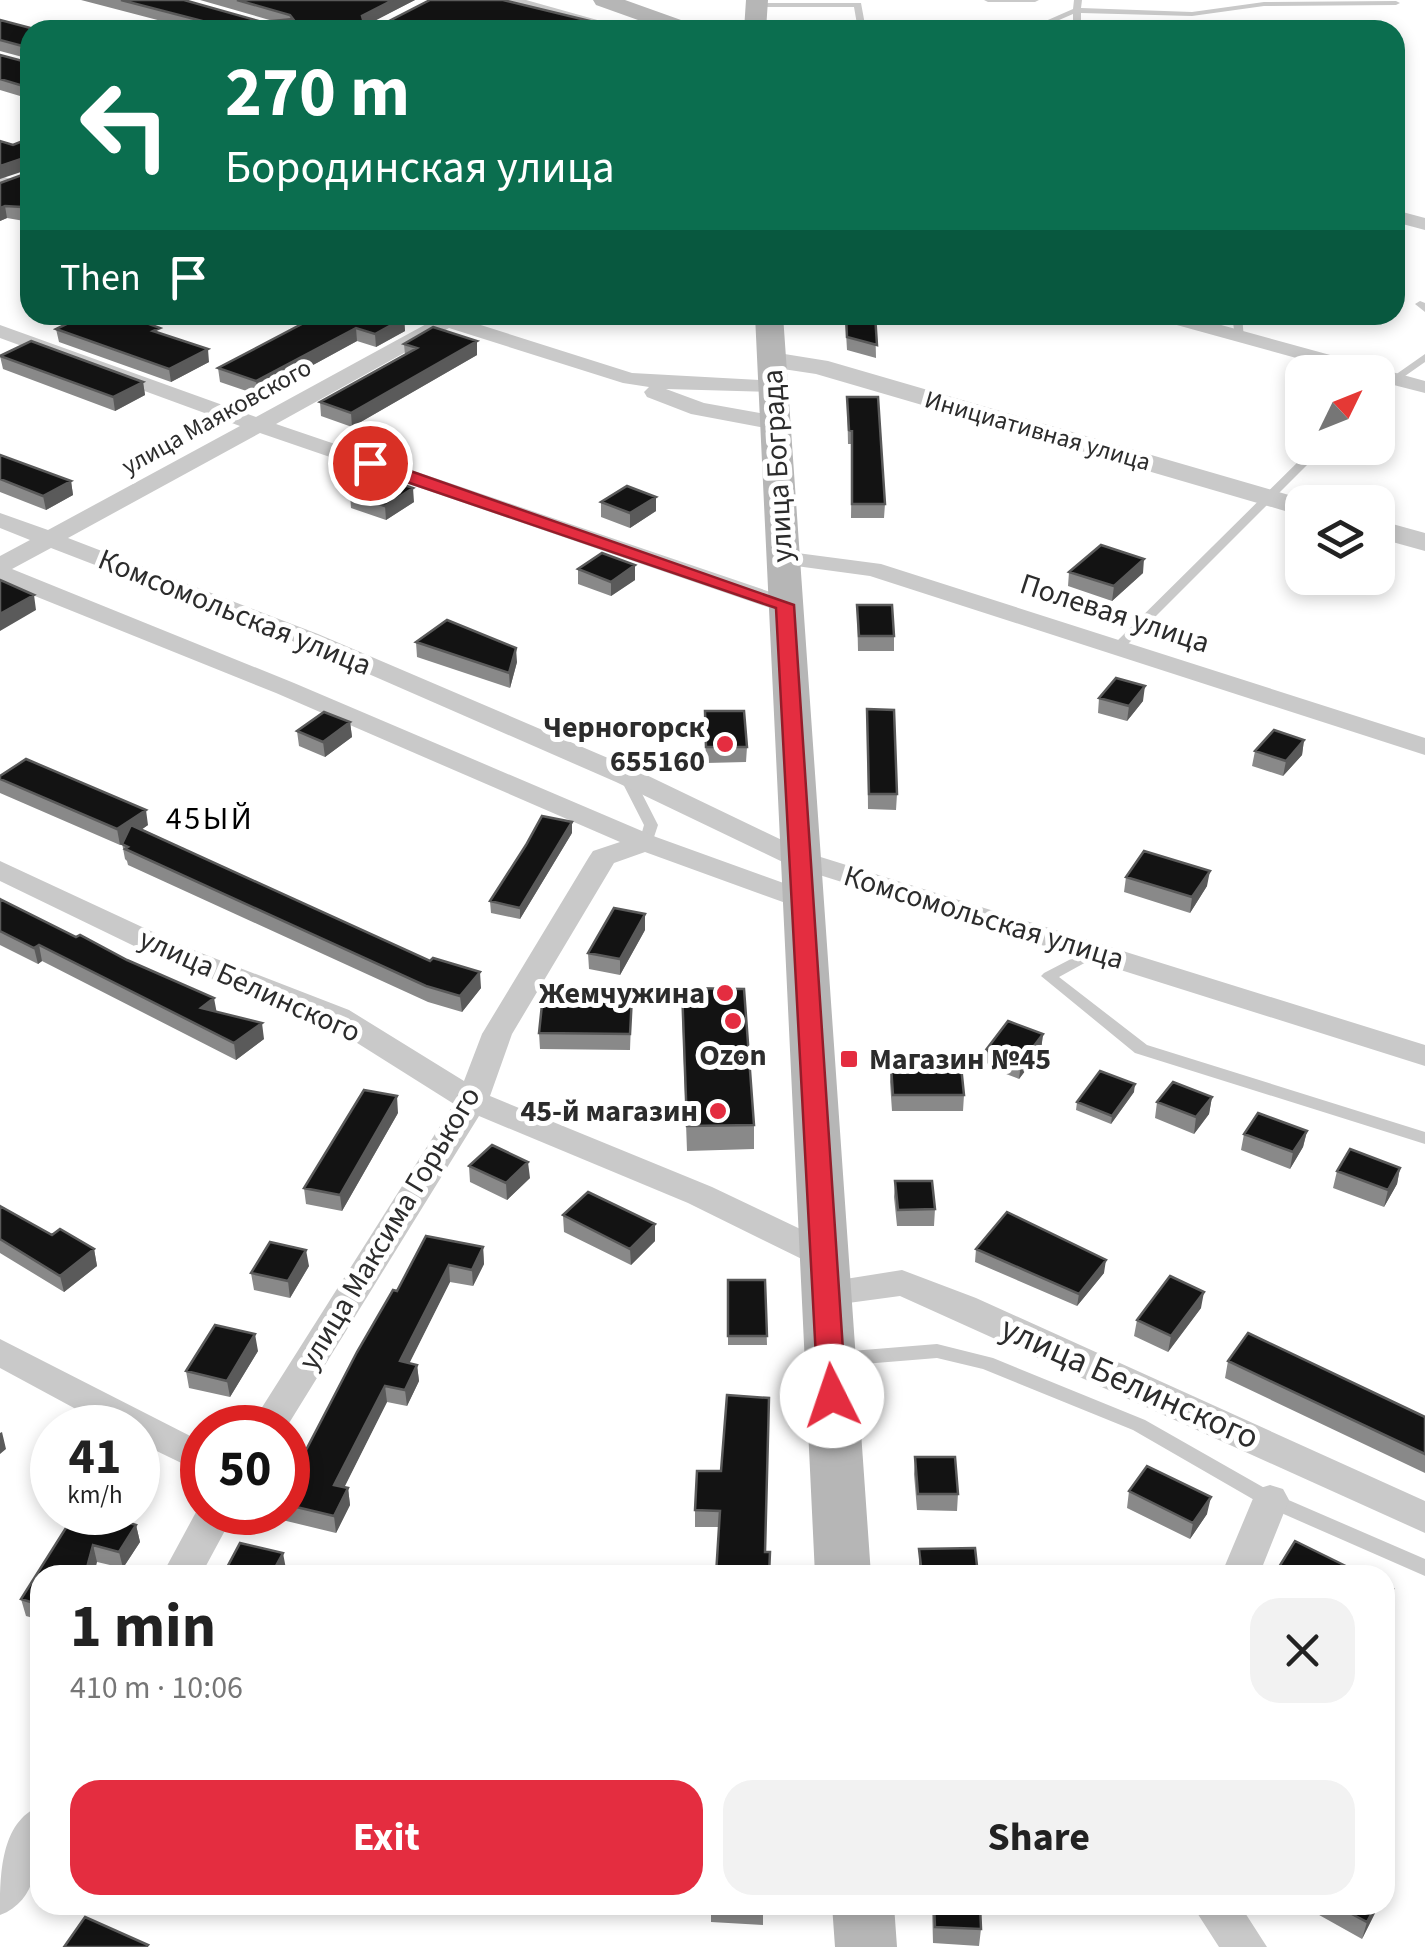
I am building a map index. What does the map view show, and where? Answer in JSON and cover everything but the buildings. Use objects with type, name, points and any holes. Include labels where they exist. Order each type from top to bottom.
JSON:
[{"type":"main road","points":[[604,0],[659,20]]},
{"type":"main road","name":"улица Бограда","points":[[770,325],[803,880],[806,1011],[842,1565]]},
{"type":"main road","points":[[864,1915],[866,1947]]},
{"type":"street","points":[[508,0],[586,20]]},
{"type":"street","name":"улица Маяковского","points":[[0,569],[431,325]]},
{"type":"street","points":[[469,325],[630,379],[699,408],[776,422]]},
{"type":"street","points":[[1238,326],[1321,355]]},
{"type":"street","points":[[0,331],[256,424],[785,605]]},
{"type":"street","name":"Инициативная улица","points":[[772,372],[820,368],[1285,502]]},
{"type":"street","points":[[630,379],[708,386],[772,372]]},
{"type":"street","points":[[1395,383],[1425,386]]},
{"type":"street","name":"Комсомольская улица","points":[[0,520],[309,639],[626,776],[803,880]]},
{"type":"street","points":[[1395,533],[1425,542]]},
{"type":"street","name":"Полевая улица","points":[[782,558],[873,569],[1425,747]]},
{"type":"street","name":"Комсомольская улица","points":[[0,569],[646,843],[1094,952],[1425,1056]]},
{"type":"street","name":"улица Максима Горького","points":[[281,1405],[472,1101],[497,1034],[603,857],[646,843]]},
{"type":"street","name":"улица Белинского","points":[[0,870],[173,953],[338,1017],[472,1101],[700,1195],[825,1274],[902,1283],[964,1307],[1425,1518]]},
{"type":"street","points":[[0,1352],[180,1447]]},
{"type":"street","points":[[1244,1565],[1270,1500]]},
{"type":"street","points":[[187,1565],[203,1535]]},
{"type":"street","points":[[0,1896],[30,1842]]},
{"type":"street","points":[[1221,1915],[1245,1947]]},
{"type":"lane","points":[[988,0],[1035,0]]},
{"type":"lane","points":[[757,2],[858,5],[860,20]]},
{"type":"lane","points":[[1049,20],[1078,5],[1192,14],[1264,4],[1396,3]]},
{"type":"lane","points":[[1395,374],[1425,357]]},
{"type":"lane","points":[[1117,648],[1300,465]]},
{"type":"lane","points":[[626,776],[651,825],[646,843]]},
{"type":"lane","points":[[1094,952],[1049,976],[1141,1050],[1425,1138]]},
{"type":"lane","points":[[830,1360],[937,1351],[987,1364],[1139,1425],[1270,1500],[1425,1568]]},
{"type":"place","name":"Черногорск 655160","points":[[725,744]]},
{"type":"place","name":"Жемчужина","points":[[725,993]]},
{"type":"place","name":"Ozon","points":[[733,1021]]},
{"type":"place","name":"Магазин №45","points":[[849,1059]]},
{"type":"place","name":"45-й магазин","points":[[718,1111]]},
{"type":"district","name":"45ЫЙ","points":[[210,818]]},
{"type":"route","points":[[370,463],[785,605],[804,900],[806,1011],[832,1396]]}]
